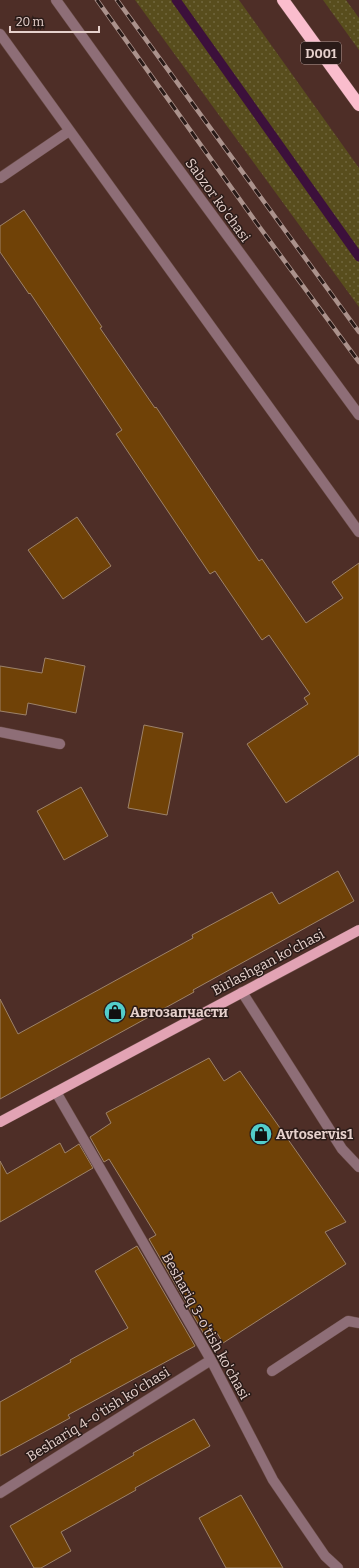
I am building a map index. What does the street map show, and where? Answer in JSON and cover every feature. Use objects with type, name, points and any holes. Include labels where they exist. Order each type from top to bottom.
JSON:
[{"type":"highway","name":"D001","points":[[284,0],[359,105]]},
{"type":"main road","name":"Birlashgan ko'chasi","points":[[0,1122],[359,930]]},
{"type":"street","name":"Sabzor ko'chasi","points":[[56,0],[359,415]]},
{"type":"street","points":[[0,34],[359,532]]},
{"type":"street","points":[[0,178],[69,131]]},
{"type":"street","points":[[0,732],[60,744]]},
{"type":"street","points":[[242,992],[342,1149],[359,1167]]},
{"type":"street","name":"Beshariq 3-o'tish ko'chasi","points":[[56,1092],[211,1360],[273,1480],[325,1556],[338,1568]]},
{"type":"street","points":[[272,1371],[348,1321],[359,1323]]},
{"type":"street","name":"Beshariq 4-o'tish ko'chasi","points":[[0,1493],[211,1360]]},
{"type":"shaded area","points":[[135,0],[239,0],[359,168],[359,307]]},
{"type":"shaded area","points":[[323,0],[346,0],[359,18],[359,50]]},
{"type":"building","points":[[24,210],[102,327],[100,328],[155,408],[156,407],[259,561],[262,559],[306,623],[343,598],[332,582],[359,563],[359,755],[286,803],[247,744],[308,704],[304,698],[310,694],[269,635],[262,640],[215,571],[210,574],[116,434],[122,430],[30,293],[29,294],[0,252],[0,226]]},
{"type":"building","points":[[77,517],[111,566],[63,599],[28,550]]},
{"type":"building","points":[[45,658],[85,666],[76,713],[28,703],[26,715],[0,711],[0,666],[42,673]]},
{"type":"building","points":[[144,725],[183,733],[167,815],[128,808]]},
{"type":"building","points":[[81,787],[108,836],[64,860],[37,811]]},
{"type":"building","points":[[338,871],[354,901],[193,990],[194,992],[0,1099],[0,999],[18,1034],[193,938],[192,935],[272,892],[279,904]]},
{"type":"building","points":[[209,1058],[224,1081],[240,1071],[346,1222],[325,1232],[346,1264],[223,1343],[217,1333],[207,1339],[149,1239],[156,1235],[109,1159],[104,1162],[90,1137],[111,1123],[106,1113]]},
{"type":"building","points":[[60,1143],[65,1153],[79,1144],[93,1168],[0,1222],[0,1161],[7,1174]]},
{"type":"building","points":[[137,1246],[195,1346],[68,1415],[70,1418],[0,1456],[0,1402],[71,1362],[70,1360],[128,1328],[95,1271]]},
{"type":"building","points":[[194,1419],[210,1446],[61,1532],[71,1551],[41,1568],[34,1568],[10,1526],[134,1455],[133,1453]]},
{"type":"building","points":[[241,1495],[283,1568],[226,1568],[199,1518]]},
{"type":"waterway","points":[[176,0],[359,257]]},
{"type":"railway","points":[[97,0],[258,225],[359,362]]},
{"type":"railway","points":[[117,0],[359,332]]},
{"type":"place","name":"Автозапчасти","points":[[115,1012]]},
{"type":"place","name":"Avtoservis1","points":[[261,1134]]}]
